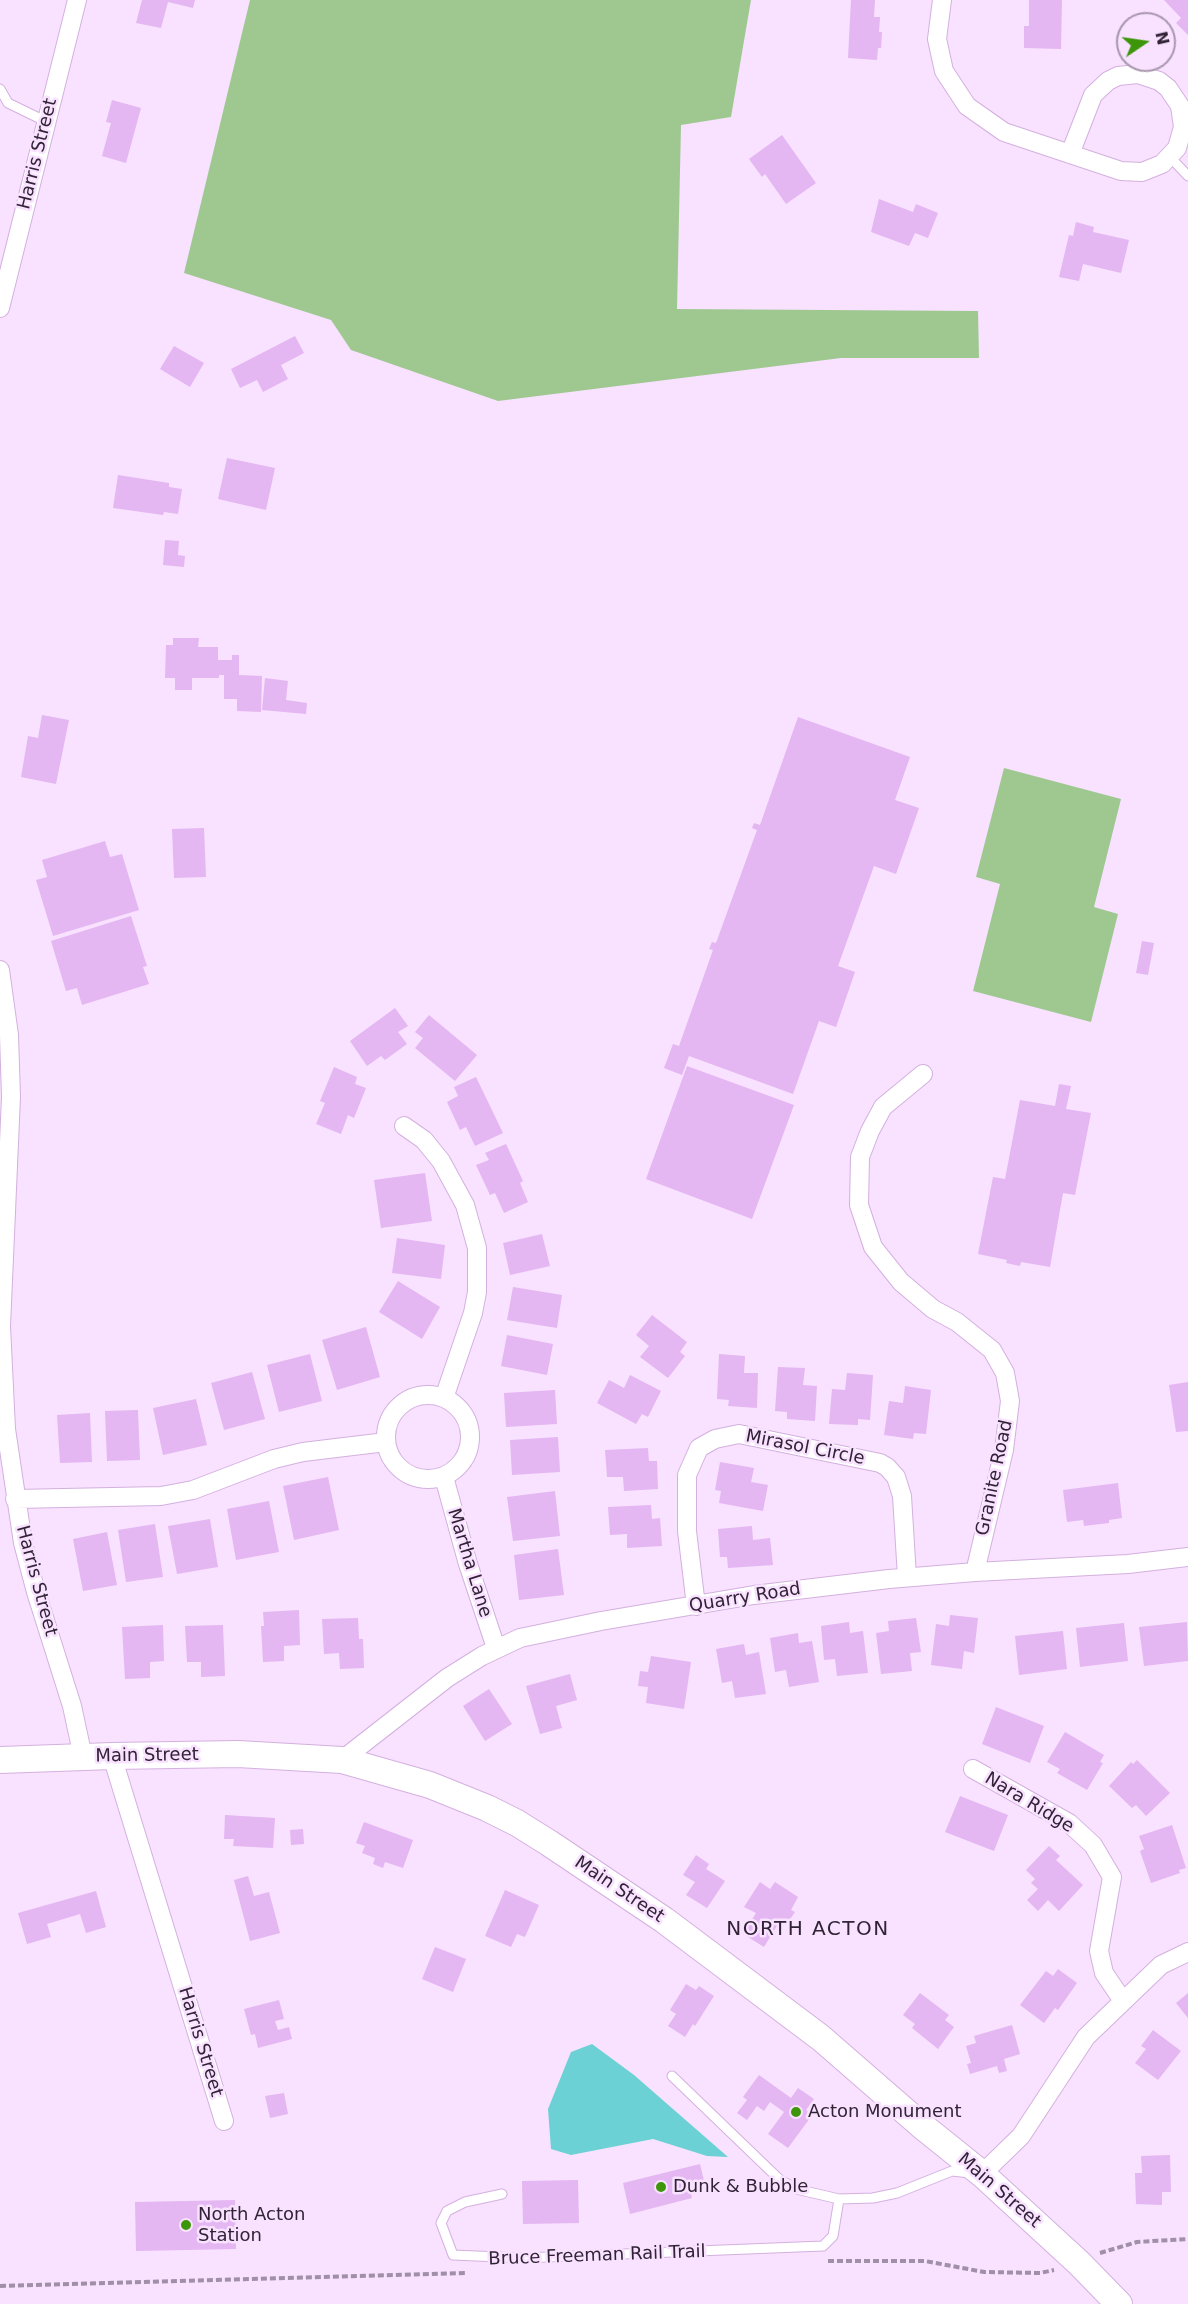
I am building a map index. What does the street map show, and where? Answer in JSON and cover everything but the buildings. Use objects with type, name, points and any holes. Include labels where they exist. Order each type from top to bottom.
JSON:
[{"type":"main road","name":"Main Street","points":[[0,1760],[238,1754],[342,1760],[430,1785],[517,1823],[664,1920],[812,2031],[982,2174],[1079,2263],[1119,2304]]},
{"type":"street","name":"Harris Street","points":[[0,308],[76,0]]},
{"type":"street","points":[[942,0],[937,39],[944,71],[967,106],[1004,132],[1070,154],[1121,171],[1131,173],[1152,169],[1170,157],[1181,138],[1183,127],[1180,106],[1168,88],[1149,76],[1138,74],[1118,76],[1108,81],[1093,95],[1070,154]]},
{"type":"street","name":"Harris Street","points":[[0,970],[9,1035],[11,1097],[1,1351],[7,1437],[15,1498],[29,1567],[72,1706],[83,1757]]},
{"type":"street","name":"Granite Road","points":[[923,1074],[883,1107],[870,1131],[860,1157],[859,1205],[873,1247],[901,1282],[933,1309],[957,1322],[992,1350],[1005,1373],[1010,1401],[1004,1450],[975,1572]]},
{"type":"street","points":[[404,1126],[424,1140],[445,1168],[465,1205],[477,1248],[477,1292],[444,1398]]},
{"type":"street","points":[[421,1395],[444,1398],[458,1407],[468,1421],[471,1438],[467,1454],[458,1468],[444,1477],[427,1480],[410,1476],[396,1465],[386,1442],[390,1418],[399,1406],[421,1395]]},
{"type":"street","name":"Mirasol Circle","points":[[696,1606],[687,1531],[687,1475],[699,1448],[715,1439],[739,1434],[880,1463],[887,1467],[896,1477],[902,1496],[907,1577]]},
{"type":"street","points":[[15,1498],[161,1496],[193,1490],[274,1460],[303,1452],[386,1442]]},
{"type":"street","name":"Martha Lane","points":[[444,1477],[468,1564],[496,1648]]},
{"type":"street","name":"Quarry Road","points":[[342,1760],[447,1678],[496,1648],[520,1638],[602,1621],[754,1596],[907,1577],[1128,1564],[1188,1557]]},
{"type":"street","name":"Harris Street","points":[[112,1756],[224,2121]]},
{"type":"street","name":"Nara Ridge","points":[[973,1769],[1069,1823],[1093,1845],[1112,1877],[1099,1951],[1104,1973],[1123,2001]]},
{"type":"street","points":[[982,2174],[1021,2136],[1086,2037],[1161,1965],[1188,1952]]},
{"type":"lane","points":[[0,89],[8,103],[47,122]]},
{"type":"lane","points":[[1170,157],[1188,176]]},
{"type":"lane","points":[[672,2076],[779,2179],[796,2189],[839,2199],[873,2198],[897,2193],[952,2171],[982,2174]]},
{"type":"lane","points":[[502,2194],[465,2202],[447,2211],[441,2223],[453,2255],[523,2258],[824,2246],[833,2236],[839,2199]]},
{"type":"path","points":[[822,2262],[925,2261],[984,2272],[1040,2273],[1064,2269],[1116,2247],[1137,2242],[1188,2239]]},
{"type":"path","name":"Bruce Freeman Rail Trail","points":[[0,2286],[468,2273]]},
{"type":"shaded area","points":[[250,0],[751,0],[731,117],[681,125],[677,309],[978,311],[979,358],[841,358],[498,401],[351,350],[331,320],[184,273]]},
{"type":"shaded area","points":[[1004,768],[1121,799],[1094,907],[1118,914],[1091,1022],[973,991],[1000,884],[976,877]]},
{"type":"shaded area","points":[[592,2044],[634,2075],[728,2157],[707,2156],[653,2139],[571,2155],[551,2149],[548,2109],[571,2052]]},
{"type":"place","name":"Acton Monument","points":[[796,2112]]},
{"type":"place","name":"Dunk & Bubble","points":[[661,2187]]},
{"type":"place","name":"North Acton Station","points":[[186,2225]]},
{"type":"district","name":"NORTH ACTON","points":[[808,1930]]}]
